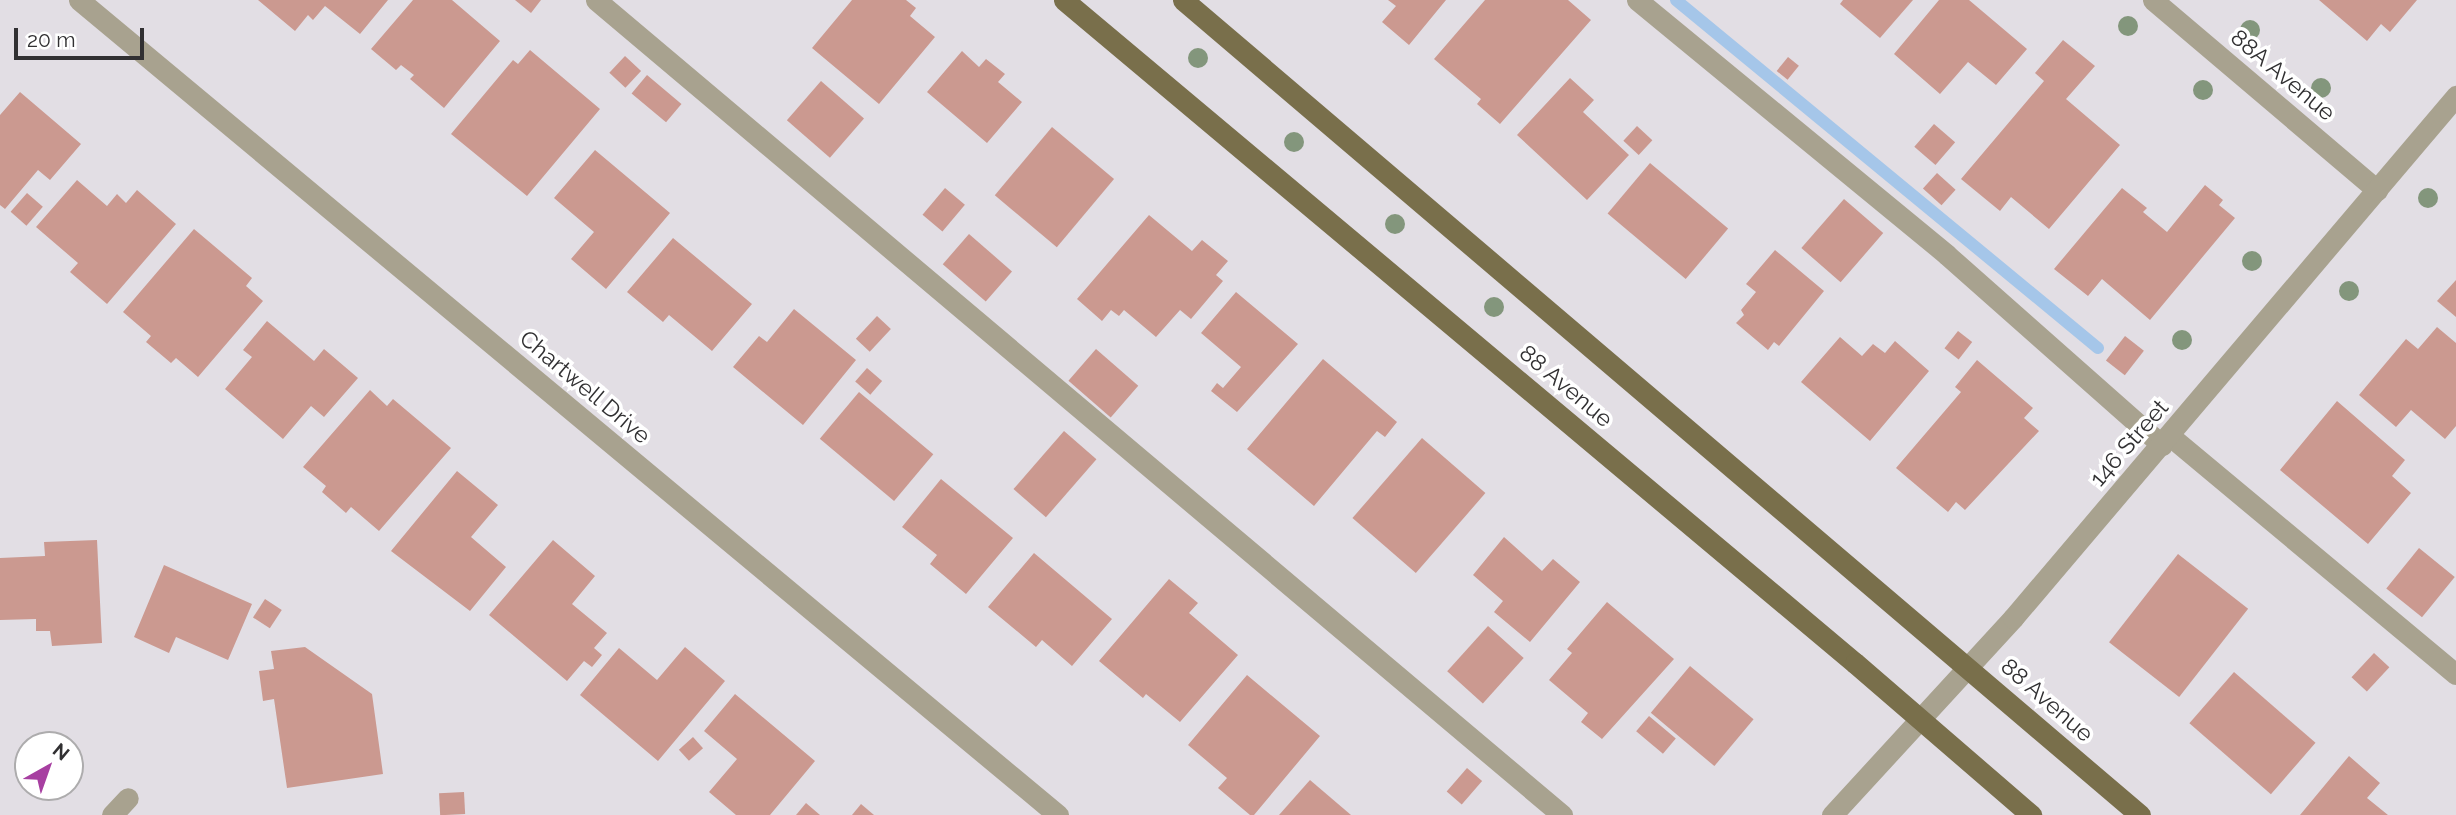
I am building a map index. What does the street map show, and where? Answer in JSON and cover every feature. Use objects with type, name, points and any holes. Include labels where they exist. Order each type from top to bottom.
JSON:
[{"type":"main road","name":"88 Avenue","points":[[1064,0],[2031,815]]},
{"type":"main road","name":"88 Avenue","points":[[1183,0],[2140,815]]},
{"type":"street","name":"Chartwell Drive","points":[[79,0],[1058,815]]},
{"type":"street","points":[[596,0],[1562,815]]},
{"type":"street","points":[[1637,0],[2166,441],[2456,674]]},
{"type":"street","name":"88A Avenue","points":[[2153,0],[2377,190]]},
{"type":"street","name":"146 Street","points":[[1832,815],[2166,441],[2456,96]]},
{"type":"street","points":[[112,815],[128,798]]},
{"type":"building","points":[[258,0],[388,0],[360,34],[325,6],[313,20],[308,15],[295,31]]},
{"type":"building","points":[[413,0],[452,0],[500,41],[444,108],[410,79],[414,75],[401,65],[396,70],[371,49]]},
{"type":"building","points":[[515,0],[541,0],[531,13]]},
{"type":"building","points":[[852,0],[906,0],[916,8],[910,16],[935,37],[879,104],[812,48]]},
{"type":"building","points":[[1388,0],[1446,0],[1409,45],[1382,22],[1396,6]]},
{"type":"building","points":[[1485,0],[1568,0],[1591,20],[1500,124],[1477,104],[1481,99],[1434,59]]},
{"type":"building","points":[[1843,0],[1913,0],[1880,38],[1840,4]]},
{"type":"building","points":[[1939,0],[1969,0],[2027,49],[1996,85],[1968,62],[1940,94],[1894,54]]},
{"type":"building","points":[[2319,0],[2417,0],[2390,32],[2381,24],[2367,41]]},
{"type":"building","points":[[2063,40],[2095,66],[2066,99],[2120,145],[2049,229],[2011,197],[2000,211],[1961,179],[2044,81],[2035,73]]},
{"type":"building","points":[[530,50],[600,109],[527,196],[451,134],[513,60],[518,64]]},
{"type":"building","points":[[962,51],[979,67],[986,59],[1005,74],[998,82],[1022,102],[987,143],[927,92]]},
{"type":"building","points":[[625,56],[641,71],[625,88],[609,73]]},
{"type":"building","points":[[1788,57],[1799,66],[1788,80],[1777,71]]},
{"type":"building","points":[[647,75],[681,104],[666,122],[632,93]]},
{"type":"building","points":[[1570,78],[1594,100],[1583,112],[1629,155],[1587,200],[1517,135]]},
{"type":"building","points":[[821,81],[864,118],[830,158],[787,120]]},
{"type":"building","points":[[20,92],[81,144],[50,180],[38,170],[5,209],[0,205],[0,115]]},
{"type":"building","points":[[1934,124],[1955,142],[1935,165],[1914,147]]},
{"type":"building","points":[[1637,126],[1652,140],[1639,155],[1623,141]]},
{"type":"building","points":[[1052,127],[1114,179],[1057,247],[995,195]]},
{"type":"building","points":[[595,150],[670,213],[606,289],[571,259],[594,232],[554,198]]},
{"type":"building","points":[[1650,163],[1728,229],[1686,279],[1608,214]]},
{"type":"building","points":[[1937,173],[1956,190],[1942,205],[1923,189]]},
{"type":"building","points":[[77,180],[107,206],[117,194],[126,203],[137,190],[176,224],[107,304],[70,272],[78,263],[36,227]]},
{"type":"building","points":[[2205,185],[2223,200],[2219,205],[2235,218],[2150,320],[2102,279],[2088,296],[2054,269],[2122,188],[2147,208],[2143,212],[2167,232]]},
{"type":"building","points":[[945,188],[965,205],[942,232],[923,215]]},
{"type":"building","points":[[27,193],[43,207],[26,226],[11,212]]},
{"type":"building","points":[[1844,199],[1883,233],[1841,282],[1801,248]]},
{"type":"building","points":[[1149,215],[1192,251],[1202,240],[1228,261],[1216,275],[1223,281],[1191,319],[1180,310],[1156,337],[1124,310],[1119,316],[1111,310],[1102,321],[1077,299]]},
{"type":"building","points":[[194,229],[252,278],[246,286],[263,301],[198,377],[176,358],[171,363],[146,342],[151,336],[123,312]]},
{"type":"building","points":[[969,234],[1012,271],[986,302],[943,264]]},
{"type":"building","points":[[673,238],[752,304],[712,351],[669,315],[663,322],[627,292]]},
{"type":"building","points":[[1775,250],[1824,291],[1779,346],[1774,342],[1768,350],[1736,323],[1744,315],[1741,310],[1756,292],[1746,284]]},
{"type":"building","points":[[2456,280],[2456,317],[2437,301]]},
{"type":"building","points":[[1236,292],[1298,344],[1237,412],[1211,391],[1217,383],[1223,388],[1241,367],[1201,333]]},
{"type":"building","points":[[794,309],[856,360],[803,425],[733,367],[759,336],[767,342]]},
{"type":"building","points":[[877,316],[891,329],[870,352],[856,339]]},
{"type":"building","points":[[267,321],[314,361],[324,349],[358,378],[324,417],[311,406],[283,439],[225,389],[252,357],[243,350]]},
{"type":"building","points":[[2437,327],[2456,343],[2456,426],[2445,439],[2411,410],[2396,427],[2359,395],[2406,339],[2418,349]]},
{"type":"building","points":[[1958,331],[1972,342],[1959,359],[1944,348]]},
{"type":"building","points":[[2125,336],[2144,351],[2125,375],[2106,360]]},
{"type":"building","points":[[1840,337],[1862,356],[1873,344],[1885,353],[1895,341],[1929,371],[1870,441],[1801,382]]},
{"type":"building","points":[[1096,349],[1138,386],[1111,417],[1068,381]]},
{"type":"building","points":[[1323,359],[1397,422],[1385,437],[1377,431],[1314,506],[1247,449]]},
{"type":"building","points":[[1977,360],[2033,408],[2024,418],[2039,431],[1965,510],[1956,502],[1948,512],[1896,468],[1961,392],[1955,387]]},
{"type":"building","points":[[867,368],[882,381],[870,395],[855,382]]},
{"type":"building","points":[[370,390],[387,406],[393,399],[451,448],[379,531],[351,507],[346,513],[322,492],[326,486],[303,467]]},
{"type":"building","points":[[859,392],[933,454],[894,501],[820,439]]},
{"type":"building","points":[[2337,401],[2405,460],[2392,476],[2411,493],[2368,544],[2280,470]]},
{"type":"building","points":[[1064,431],[1096,459],[1046,517],[1013,489]]},
{"type":"building","points":[[1422,438],[1485,493],[1416,573],[1352,518]]},
{"type":"building","points":[[457,471],[498,505],[471,537],[506,567],[470,611],[391,551]]},
{"type":"building","points":[[941,479],[1013,538],[966,594],[930,564],[937,555],[902,527]]},
{"type":"building","points":[[1504,537],[1542,571],[1553,559],[1580,582],[1530,642],[1494,612],[1503,601],[1473,575]]},
{"type":"building","points":[[97,540],[102,643],[52,646],[50,631],[36,631],[36,619],[0,620],[0,558],[45,556],[44,542]]},
{"type":"building","points":[[553,540],[595,576],[572,604],[607,633],[594,648],[602,655],[592,667],[584,661],[567,681],[489,615]]},
{"type":"building","points":[[2419,548],[2455,577],[2422,617],[2386,588]]},
{"type":"building","points":[[1034,553],[1112,619],[1072,666],[1042,640],[1036,647],[988,607]]},
{"type":"building","points":[[2178,554],[2248,609],[2179,697],[2109,642]]},
{"type":"building","points":[[164,565],[252,604],[228,660],[176,637],[169,653],[134,637]]},
{"type":"building","points":[[1169,579],[1198,603],[1189,613],[1238,655],[1180,722],[1146,694],[1143,698],[1099,661]]},
{"type":"building","points":[[265,599],[282,610],[270,628],[253,617]]},
{"type":"building","points":[[1607,602],[1674,659],[1602,739],[1581,722],[1588,713],[1549,680],[1572,653],[1567,649]]},
{"type":"building","points":[[1488,626],[1524,658],[1483,703],[1447,671]]},
{"type":"building","points":[[305,647],[372,694],[383,774],[287,788],[274,699],[263,701],[259,671],[274,669],[271,651]]},
{"type":"building","points":[[685,647],[725,681],[658,761],[580,695],[619,648],[657,680]]},
{"type":"building","points":[[2374,653],[2389,667],[2367,691],[2351,677]]},
{"type":"building","points":[[1690,666],[1754,719],[1714,766],[1651,713]]},
{"type":"building","points":[[2234,672],[2316,743],[2271,794],[2189,723]]},
{"type":"building","points":[[1247,675],[1320,736],[1254,815],[1250,815],[1218,788],[1227,778],[1188,745]]},
{"type":"building","points":[[735,694],[815,761],[770,815],[736,815],[709,792],[737,759],[704,731]]},
{"type":"building","points":[[1649,716],[1676,738],[1663,754],[1636,731]]},
{"type":"building","points":[[693,737],[703,748],[689,761],[679,750]]},
{"type":"building","points":[[2349,756],[2380,783],[2367,798],[2388,815],[2300,815]]},
{"type":"building","points":[[1467,768],[1482,781],[1462,805],[1447,791]]},
{"type":"building","points":[[1310,780],[1351,815],[1279,815]]},
{"type":"building","points":[[464,792],[465,814],[440,815],[439,793]]},
{"type":"building","points":[[806,803],[820,815],[796,815]]},
{"type":"building","points":[[861,804],[874,815],[852,815]]},
{"type":"waterway","points":[[1676,0],[2098,348]]}]
